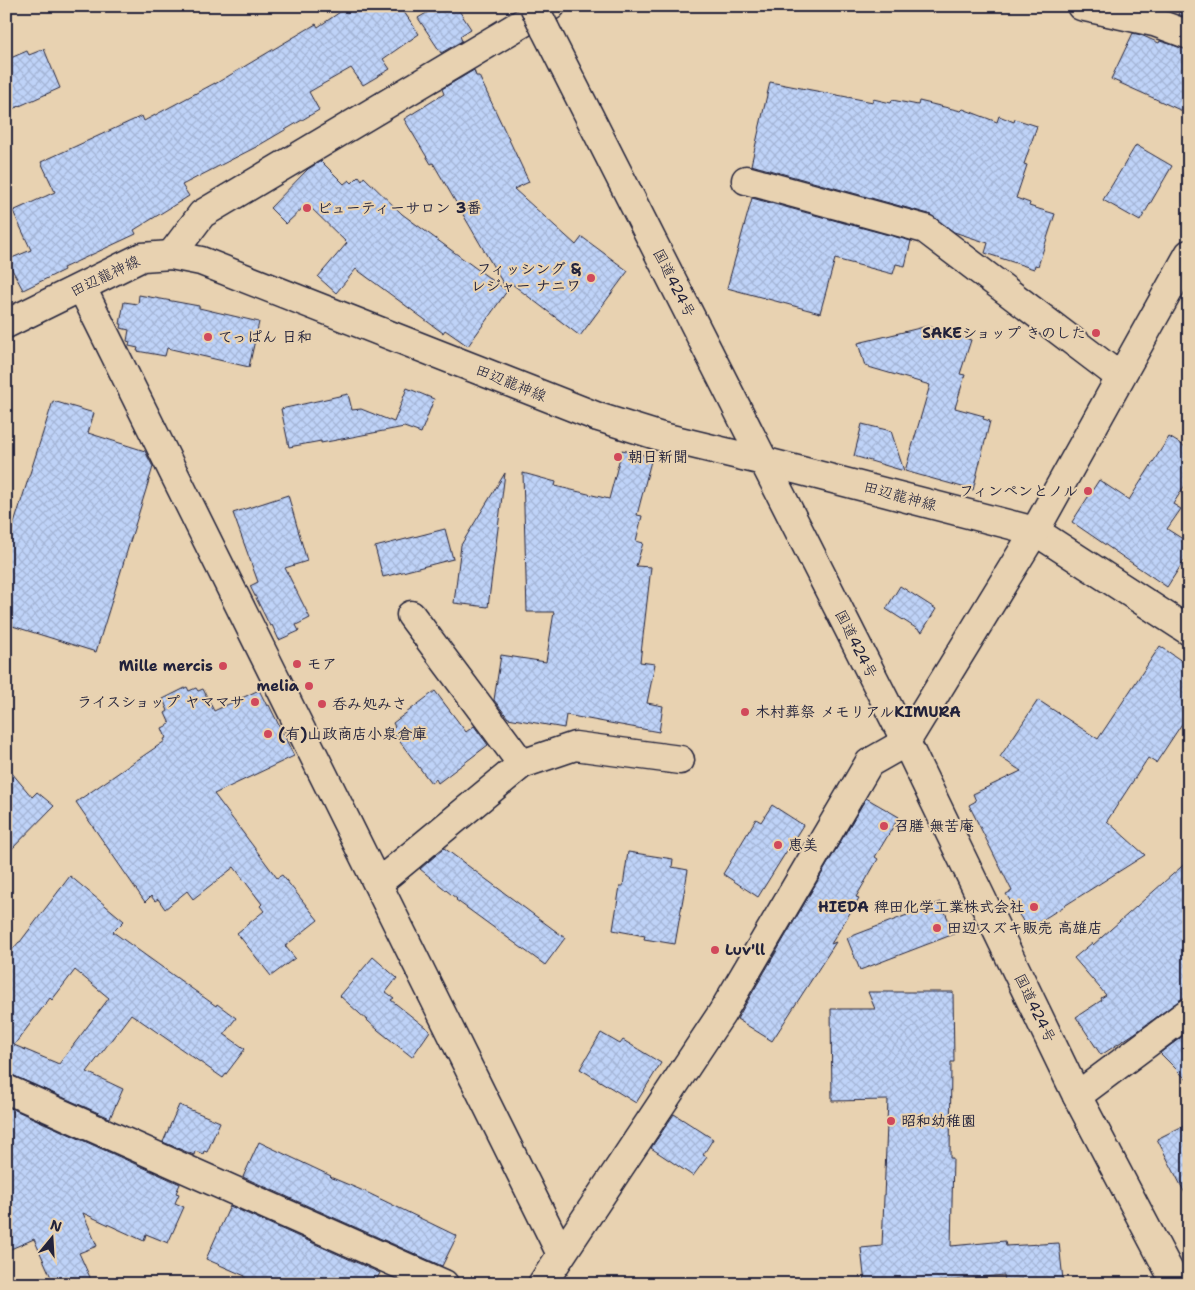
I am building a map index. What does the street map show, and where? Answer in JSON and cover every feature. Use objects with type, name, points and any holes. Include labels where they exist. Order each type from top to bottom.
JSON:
[{"type":"main road","points":[[1081,6],[1155,11],[1189,35]]},
{"type":"main road","points":[[170,255],[202,214],[543,14]]},
{"type":"main road","name":"国道424号","points":[[543,14],[763,461],[906,742],[1077,1096],[1176,1284]]},
{"type":"main road","points":[[746,180],[925,229],[1120,377]]},
{"type":"main road","points":[[542,1284],[722,1013],[869,763],[906,742],[1035,531],[1189,254]]},
{"type":"main road","name":"田辺龍神線","points":[[6,324],[142,257],[170,255],[201,261],[598,417],[659,436],[1035,531],[1189,630]]},
{"type":"main road","points":[[82,288],[561,1254]]},
{"type":"main road","points":[[411,615],[522,764]]},
{"type":"main road","points":[[378,883],[522,764],[575,746],[680,760]]},
{"type":"main road","points":[[1077,1096],[1189,1012]]},
{"type":"main road","points":[[6,1089],[444,1284]]},
{"type":"building","points":[[349,6],[400,6],[419,34],[383,59],[390,69],[363,85],[351,68],[309,92],[319,110],[256,147],[182,185],[189,196],[134,230],[136,234],[63,268],[64,270],[23,290],[7,260],[31,250],[13,211],[55,192],[41,162],[142,116],[144,121],[215,84],[316,24],[318,27]]},
{"type":"building","points":[[438,6],[456,6],[471,29],[460,36],[462,41],[441,53],[418,18]]},
{"type":"building","points":[[1184,6],[1189,6],[1189,18],[1178,14]]},
{"type":"building","points":[[1133,33],[1159,43],[1160,41],[1189,50],[1189,114],[1111,79]]},
{"type":"building","points":[[44,49],[60,88],[6,112],[6,60],[27,51],[29,55]]},
{"type":"building","points":[[474,70],[476,76],[479,76],[529,182],[514,189],[576,245],[582,237],[628,271],[580,336],[512,284],[507,290],[433,163],[431,164],[404,119],[444,94],[442,89]]},
{"type":"building","points":[[770,82],[873,102],[873,99],[891,103],[892,100],[918,105],[919,101],[961,111],[963,109],[997,122],[999,116],[1014,122],[1015,119],[1037,126],[1024,164],[1027,165],[1016,198],[1030,203],[1029,206],[1055,214],[1038,266],[1035,265],[1034,269],[985,253],[988,243],[954,232],[929,214],[751,165]]},
{"type":"building","points":[[1136,145],[1172,166],[1140,221],[1103,200]]},
{"type":"building","points":[[321,161],[344,184],[349,180],[352,183],[359,176],[362,180],[364,177],[402,214],[507,291],[468,346],[445,330],[443,333],[356,269],[336,293],[318,277],[347,243],[307,204],[286,224],[270,208],[308,169]]},
{"type":"building","points":[[752,198],[911,241],[905,266],[896,264],[893,274],[835,259],[820,313],[727,288]]},
{"type":"building","points":[[139,295],[199,306],[199,308],[259,322],[249,367],[167,348],[165,356],[137,351],[138,348],[129,346],[130,342],[127,341],[129,330],[121,328],[122,324],[120,324],[124,302],[138,304]]},
{"type":"building","points":[[928,326],[971,340],[960,374],[965,375],[955,408],[984,416],[983,419],[990,421],[973,490],[905,471],[930,385],[865,366],[858,343]]},
{"type":"building","points":[[407,388],[434,399],[421,433],[404,427],[321,443],[321,441],[289,447],[281,409],[348,394],[352,410],[361,409],[394,422]]},
{"type":"building","points":[[53,401],[94,413],[88,433],[145,451],[153,467],[96,652],[6,624],[6,549]]},
{"type":"building","points":[[862,424],[891,431],[904,471],[854,456]]},
{"type":"building","points":[[1169,437],[1189,449],[1189,479],[1173,504],[1181,509],[1167,529],[1189,543],[1189,553],[1167,587],[1072,522],[1099,480],[1129,500]]},
{"type":"building","points":[[622,450],[652,457],[637,515],[642,516],[636,541],[643,543],[636,566],[651,567],[640,662],[655,664],[647,703],[663,706],[659,732],[566,715],[564,728],[508,718],[494,700],[501,655],[546,662],[554,612],[527,612],[523,473],[556,482],[555,486],[609,499]]},
{"type":"building","points":[[505,473],[488,607],[454,603],[461,545]]},
{"type":"building","points":[[288,495],[307,561],[285,568],[310,618],[296,625],[299,631],[279,640],[250,586],[258,582],[233,513]]},
{"type":"building","points":[[445,529],[453,559],[383,577],[375,547]]},
{"type":"building","points":[[900,586],[936,609],[922,632],[886,609]]},
{"type":"building","points":[[1160,646],[1189,666],[1189,713],[1156,763],[1148,758],[1107,821],[1145,855],[1028,929],[1006,894],[1012,891],[969,805],[976,801],[973,794],[1021,771],[1000,757],[1038,700],[1098,739]]},
{"type":"building","points":[[187,687],[189,691],[196,688],[198,691],[203,689],[214,711],[259,690],[267,706],[269,705],[294,756],[214,794],[277,878],[282,875],[318,920],[285,946],[295,958],[271,976],[237,933],[264,911],[260,906],[262,904],[234,867],[193,899],[187,891],[165,909],[158,899],[155,901],[151,896],[145,902],[76,802],[165,741],[164,739],[166,738],[162,728],[170,724],[165,713],[168,711],[163,699]]},
{"type":"building","points":[[435,691],[466,732],[474,726],[488,745],[438,783],[436,779],[431,783],[391,730],[395,727],[393,723]]},
{"type":"building","points":[[6,766],[32,797],[37,792],[54,806],[6,855]]},
{"type":"building","points":[[866,798],[899,817],[875,857],[878,859],[856,897],[859,898],[831,944],[836,942],[772,1041],[737,1019]]},
{"type":"building","points":[[772,805],[803,825],[758,897],[723,874],[756,819],[761,822]]},
{"type":"building","points":[[444,848],[565,938],[545,965],[456,900],[420,869]]},
{"type":"building","points":[[628,852],[673,859],[672,867],[688,870],[675,944],[644,939],[645,936],[613,930],[620,886],[623,886]]},
{"type":"building","points":[[1189,860],[1189,997],[1180,1000],[1101,1055],[1076,1017],[1102,1000],[1101,998],[1106,995],[1074,958],[1092,943],[1093,945]]},
{"type":"building","points":[[70,876],[124,921],[113,932],[216,1006],[217,1004],[236,1018],[224,1034],[245,1049],[223,1078],[131,1014],[87,1072],[123,1089],[110,1118],[6,1074],[6,957],[20,942]],"holes":[[[75,970],[109,998],[59,1064],[14,1045],[50,998],[52,1000]]]},
{"type":"building","points":[[941,902],[954,934],[860,970],[847,938]]},
{"type":"building","points":[[373,957],[397,978],[386,992],[394,998],[391,1000],[430,1031],[412,1057],[340,996]]},
{"type":"building","points":[[868,992],[953,992],[954,1062],[951,1062],[950,1158],[953,1158],[951,1246],[1005,1241],[1006,1246],[1059,1243],[1063,1280],[1022,1284],[1022,1279],[1005,1281],[1004,1275],[914,1284],[865,1284],[861,1248],[882,1246],[888,1100],[832,1101],[831,1009],[875,1009]]},
{"type":"building","points":[[601,1033],[620,1044],[623,1040],[661,1063],[636,1103],[580,1069]]},
{"type":"building","points":[[1187,1033],[1189,1035],[1189,1082],[1160,1053]]},
{"type":"building","points":[[179,1105],[220,1122],[207,1152],[204,1151],[203,1154],[195,1151],[194,1155],[163,1142]]},
{"type":"building","points":[[6,1106],[180,1184],[176,1193],[179,1194],[175,1203],[184,1207],[168,1243],[146,1234],[144,1241],[83,1213],[97,1246],[79,1253],[93,1284],[54,1284],[34,1239],[6,1251]]},
{"type":"building","points":[[674,1114],[713,1139],[703,1155],[707,1157],[693,1176],[651,1148]]},
{"type":"building","points":[[1189,1123],[1189,1201],[1157,1139]]},
{"type":"building","points":[[259,1142],[457,1236],[442,1266],[243,1177]]},
{"type":"building","points":[[230,1206],[380,1273],[374,1284],[257,1284],[245,1278],[245,1276],[206,1259]]},
{"type":"place","name":"ビューティーサロン 3番","points":[[307,208]]},
{"type":"place","name":"フィッシング & レジャー ナニワ","points":[[591,278]]},
{"type":"place","name":"SAKEショップ きのした","points":[[1096,333]]},
{"type":"place","name":"てっぱん 日和","points":[[208,337]]},
{"type":"place","name":"朝日新聞","points":[[618,457]]},
{"type":"place","name":"フィンペンとノル","points":[[1088,491]]},
{"type":"place","name":"モア","points":[[297,664]]},
{"type":"place","name":"Mille mercis","points":[[223,666]]},
{"type":"place","name":"melia","points":[[309,686]]},
{"type":"place","name":"ライスショップ ヤママサ","points":[[255,702]]},
{"type":"place","name":"呑み処みさ","points":[[322,704]]},
{"type":"place","name":"木村葬祭 メモリアルKIMURA","points":[[745,712]]},
{"type":"place","name":"(有)山政商店小泉倉庫","points":[[268,734]]},
{"type":"place","name":"召膳 無苦庵","points":[[884,826]]},
{"type":"place","name":"恵美","points":[[778,845]]},
{"type":"place","name":"HIEDA 稗田化学工業株式会社","points":[[1034,907]]},
{"type":"place","name":"田辺スズキ販売 高雄店","points":[[937,928]]},
{"type":"place","name":"Luv'll","points":[[715,950]]},
{"type":"place","name":"昭和幼稚園","points":[[891,1121]]}]
